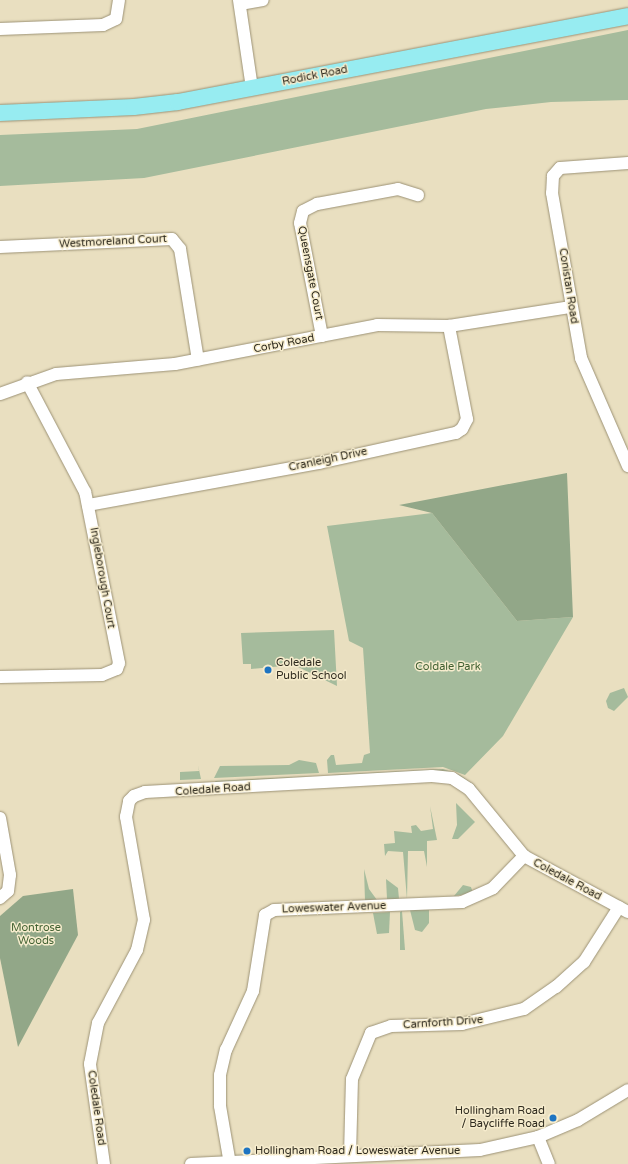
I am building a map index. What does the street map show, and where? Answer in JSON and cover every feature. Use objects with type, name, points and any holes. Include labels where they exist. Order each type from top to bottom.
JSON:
[{"type":"main road","name":"Rodick Road","points":[[0,112],[134,107],[252,88],[628,16]]},
{"type":"street","points":[[0,29],[103,25],[116,19],[119,0]]},
{"type":"street","points":[[252,88],[239,2],[262,0]]},
{"type":"street","name":"Conistan Road","points":[[628,163],[560,168],[554,176],[552,193],[570,307],[581,358],[628,466]]},
{"type":"street","name":"Queensgate Court","points":[[322,336],[300,223],[303,211],[317,204],[398,189],[418,195]]},
{"type":"street","name":"Westmoreland Court","points":[[0,246],[172,239],[180,249],[198,360]]},
{"type":"street","name":"Corby Road","points":[[0,394],[27,382],[56,374],[151,368],[378,326],[449,326],[570,307]]},
{"type":"street","name":"Cranleigh Drive","points":[[88,506],[319,463],[456,432],[462,429],[466,419],[449,326]]},
{"type":"street","name":"Ingleborough Court","points":[[0,677],[102,675],[117,669],[119,663],[88,506],[78,478],[27,382]]},
{"type":"street","name":"Coledale Road","points":[[104,1164],[90,1064],[98,1023],[138,950],[144,920],[126,817],[129,801],[134,796],[144,792],[448,778],[469,790],[524,856],[624,909]]},
{"type":"street","points":[[0,818],[10,875],[8,891],[0,898]]},
{"type":"street","name":"Loweswater Avenue","points":[[230,1163],[220,1101],[220,1075],[226,1050],[253,991],[265,915],[274,910],[462,902],[492,888],[524,856]]},
{"type":"street","name":"Carnforth Drive","points":[[350,1155],[352,1079],[371,1033],[391,1026],[491,1019],[524,1009],[556,987],[584,962],[624,909]]},
{"type":"street","points":[[191,1164],[230,1163],[350,1155],[480,1150],[538,1137],[578,1120],[628,1090]]},
{"type":"street","points":[[538,1137],[549,1164]]},
{"type":"green space","points":[[628,30],[628,100],[551,102],[486,109],[144,178],[0,186],[0,135],[137,129]]},
{"type":"green space","points":[[567,473],[573,617],[517,621],[432,513],[399,505]]},
{"type":"green space","name":"Coldale Park","points":[[432,513],[517,621],[573,617],[503,736],[465,775],[443,767],[328,773],[327,760],[331,755],[334,755],[336,765],[362,763],[364,755],[370,753],[363,648],[349,641],[327,526]]},
{"type":"green space","points":[[334,630],[337,686],[294,665],[251,669],[251,664],[243,664],[241,633]]},
{"type":"green space","points":[[624,688],[628,697],[614,711],[608,708],[606,701],[610,693]]},
{"type":"green space","points":[[299,760],[316,763],[319,773],[214,778],[220,766],[289,765]]},
{"type":"green space","points":[[198,765],[201,779],[180,780],[180,772],[199,771]]},
{"type":"green space","points":[[443,769],[460,775],[476,787],[473,790],[467,784],[331,775]]},
{"type":"green space","points":[[317,776],[216,783],[215,781]]},
{"type":"green space","points":[[456,803],[475,822],[458,839],[452,839],[457,825]]},
{"type":"green space","points":[[430,806],[437,840],[427,841],[427,867],[424,851],[408,851],[407,899],[403,852],[388,851],[385,856],[384,844],[395,843],[394,831],[412,833],[411,826],[416,825],[421,831],[433,829]]},
{"type":"green space","points":[[364,869],[369,889],[377,900],[365,901]]},
{"type":"green space","points":[[386,879],[398,888],[399,899],[387,899]]},
{"type":"green space","points":[[463,885],[471,887],[473,893],[454,896]]},
{"type":"green space","name":"Montrose Woods","points":[[73,889],[78,935],[18,1047],[0,958],[0,916],[23,896]]},
{"type":"green space","points":[[410,910],[429,910],[429,923],[422,932],[415,930]]},
{"type":"green space","points":[[402,911],[405,950],[400,950],[400,912]]},
{"type":"green space","points":[[390,912],[389,933],[377,934],[373,913]]},
{"type":"place","name":"Coledale Public School","points":[[268,670]]},
{"type":"place","name":"Hollingham Road / Baycliffe Road","points":[[553,1118]]},
{"type":"place","name":"Hollingham Road / Loweswater Avenue","points":[[247,1151]]}]
